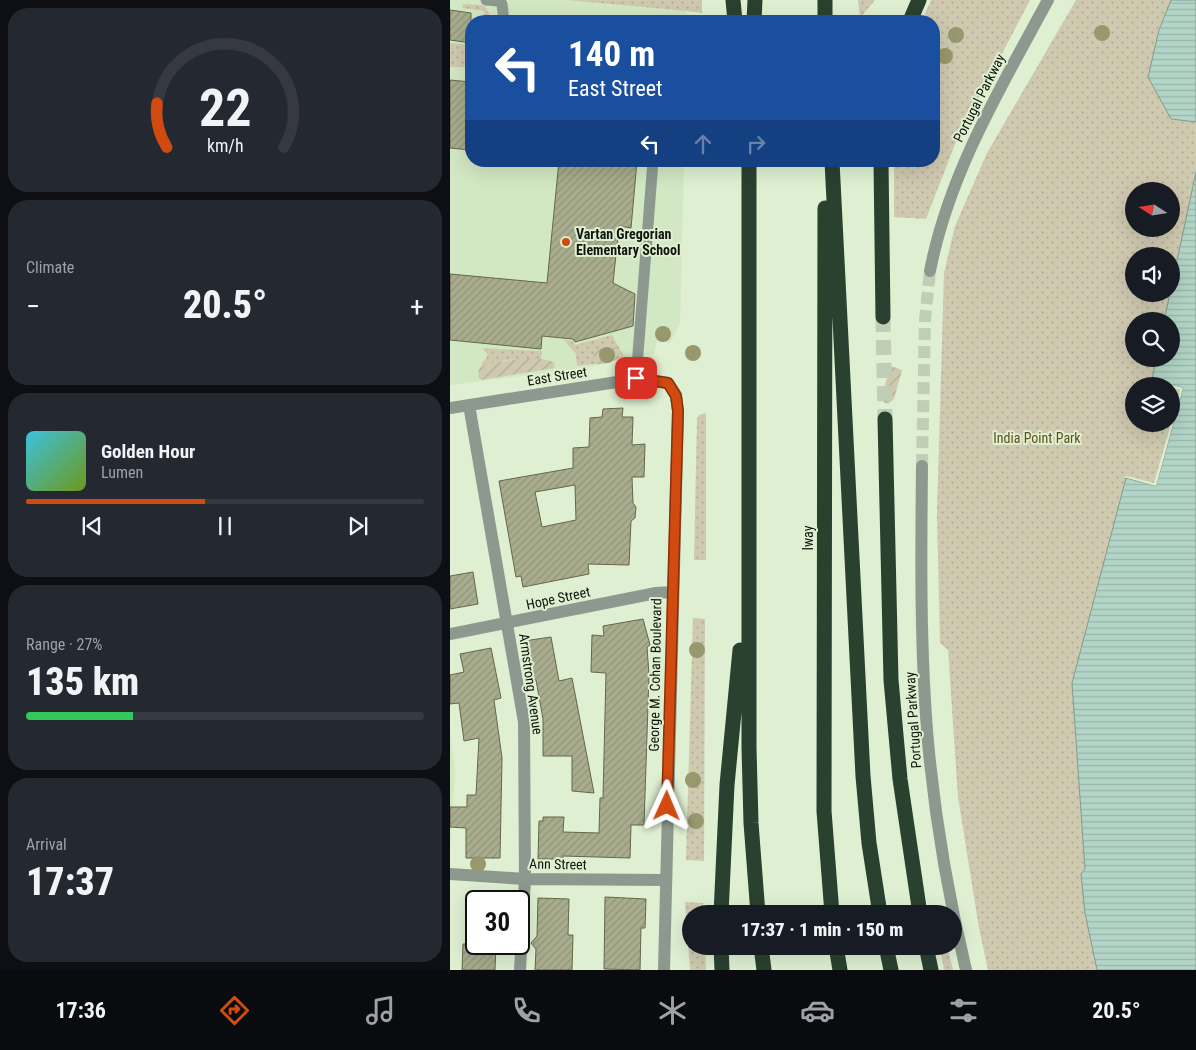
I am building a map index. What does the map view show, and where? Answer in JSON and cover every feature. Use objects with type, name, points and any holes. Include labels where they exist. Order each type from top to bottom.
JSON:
[{"type":"highway","points":[[733,0],[734,15]]},
{"type":"highway","points":[[754,15],[755,0]]},
{"type":"highway","points":[[825,0],[825,15]]},
{"type":"highway","points":[[913,15],[919,0]]},
{"type":"highway","points":[[748,167],[749,776],[757,905]]},
{"type":"highway","name":"Iway","points":[[825,167],[824,811],[831,905]]},
{"type":"highway","points":[[832,167],[863,776],[869,843],[879,905]]},
{"type":"highway","points":[[880,167],[883,317]]},
{"type":"highway","points":[[885,419],[891,680],[900,779],[919,905]]},
{"type":"highway","points":[[721,905],[727,786],[748,561]]},
{"type":"highway","points":[[721,955],[722,970]]},
{"type":"highway","points":[[762,955],[764,970]]},
{"type":"highway","points":[[838,955],[840,970]]},
{"type":"highway","points":[[888,955],[891,970]]},
{"type":"highway","points":[[928,955],[931,970]]},
{"type":"street","name":"Portugal Parkway","points":[[930,271],[940,226],[959,172],[1048,0]]},
{"type":"street","name":"East Street","points":[[450,408],[636,378],[668,383]]},
{"type":"street","name":"George M. Cohan Boulevard","points":[[664,970],[678,411],[676,396],[668,383]]},
{"type":"street","name":"Armstrong Avenue","points":[[469,405],[524,722],[525,879],[520,970]]},
{"type":"street","name":"Portugal Parkway","points":[[922,466],[924,663],[928,741],[945,862],[966,970]]},
{"type":"street","name":"Hope Street","points":[[450,634],[508,624],[656,593],[672,592]]},
{"type":"street","name":"Ann Street","points":[[450,874],[525,879],[665,880]]},
{"type":"lane","points":[[486,0],[498,1],[502,4],[503,15]]},
{"type":"lane","points":[[636,378],[653,167]]},
{"type":"shaded area","name":"Vartan Gregorian Elementary School","points":[[450,0],[565,0],[687,11],[687,15],[465,15],[465,167],[684,167],[680,323],[670,343],[657,341],[654,354],[633,356],[590,367],[450,385]]},
{"type":"shaded area","points":[[1171,0],[1196,0],[1196,122],[1171,119],[1148,77],[1159,30]]},
{"type":"shaded area","points":[[1196,172],[1196,970],[1097,970],[1085,913],[1081,874],[1085,869],[1072,683],[1126,478],[1156,486],[1171,432],[1180,432],[1180,399],[1183,388],[1180,387],[1180,377],[1153,377],[1154,367],[1180,367],[1180,312],[1166,312],[1168,302],[1180,302],[1180,247]]},
{"type":"shaded area","points":[[450,733],[455,771],[450,846]]},
{"type":"green space","points":[[565,0],[702,0],[702,13],[687,11]]},
{"type":"green space","points":[[858,0],[875,0],[862,15],[860,15]]},
{"type":"green space","points":[[931,0],[1030,0],[955,144],[926,219],[894,217],[894,167],[940,167],[940,15],[925,15]]},
{"type":"green space","name":"India Point Park","points":[[1076,0],[1171,0],[1159,30],[1191,122],[1196,122],[1196,172],[1180,247],[1125,247],[1125,302],[1168,302],[1166,312],[1125,312],[1125,367],[1154,367],[1153,377],[1125,377],[1125,432],[1171,432],[1156,486],[1127,478],[1072,683],[1085,869],[1081,874],[1085,913],[1097,970],[988,970],[979,928],[958,797],[948,650],[940,643],[937,513],[944,273],[955,226],[987,153]]},
{"type":"green space","points":[[463,4],[484,5],[490,15],[484,15],[484,11],[462,8]]},
{"type":"green space","points":[[450,43],[465,44],[465,67],[450,67]]},
{"type":"green space","points":[[612,335],[624,356],[620,358],[621,355],[593,355],[595,364],[577,366],[576,354],[564,340],[572,341],[575,345]]},
{"type":"green space","points":[[610,345],[618,349],[620,358],[605,364],[595,364],[593,355],[596,351]]},
{"type":"green space","points":[[482,348],[542,351],[541,359],[502,361],[479,369],[488,355]]},
{"type":"green space","points":[[525,358],[554,362],[555,368],[481,380],[478,377],[479,369],[490,363]]},
{"type":"green space","points":[[891,366],[902,370],[894,399],[888,404],[883,402],[881,397]]},
{"type":"green space","name":"India Point Park","points":[[1180,387],[1183,388],[1180,399]]},
{"type":"green space","points":[[706,413],[706,560],[694,560],[697,419],[699,415]]},
{"type":"green space","points":[[693,618],[705,619],[704,861],[686,860]]},
{"type":"green space","points":[[685,902],[703,903],[703,905],[685,905]]},
{"type":"green space","points":[[689,955],[705,955],[706,970],[690,970]]},
{"type":"green space","points":[[942,955],[949,955],[953,970],[944,970]]},
{"type":"pier","points":[[1180,387],[1183,388],[1180,399]]},
{"type":"pier","points":[[1169,432],[1171,432],[1156,486],[1124,477],[1127,476],[1154,483]]},
{"type":"building","points":[[450,10],[471,13],[471,15],[465,15],[465,42],[450,40]]},
{"type":"building","points":[[450,80],[465,81],[465,149],[450,148]]},
{"type":"building","points":[[558,167],[636,167],[631,228],[619,226],[613,283],[635,294],[633,326],[575,342],[573,339],[542,336],[541,349],[450,340],[450,274],[547,283]]},
{"type":"building","points":[[623,408],[622,417],[633,417],[632,445],[645,444],[644,477],[632,477],[633,503],[636,507],[635,518],[631,521],[629,565],[588,564],[589,574],[523,587],[521,576],[516,577],[499,481],[573,468],[573,448],[589,447],[590,418],[602,417],[603,409]],"holes":[[[575,485],[576,520],[542,527],[535,492]]]},
{"type":"building","points":[[473,572],[478,604],[450,609],[450,576]]},
{"type":"building","points":[[643,619],[650,645],[647,647],[649,675],[644,825],[631,825],[630,858],[563,856],[563,859],[538,859],[539,821],[543,821],[543,817],[564,817],[563,832],[599,833],[600,798],[603,798],[606,673],[591,672],[592,635],[604,636],[603,626]]},
{"type":"building","points":[[551,637],[559,681],[572,678],[594,793],[572,791],[572,756],[543,756],[543,719],[536,680],[531,681],[524,641]]},
{"type":"building","points":[[491,648],[501,698],[494,700],[502,758],[500,858],[466,858],[466,828],[450,827],[450,807],[467,807],[467,795],[476,795],[479,738],[464,741],[459,703],[450,704],[450,675],[464,672],[460,654]]},
{"type":"building","points":[[605,897],[646,899],[645,928],[641,928],[640,970],[604,969]]},
{"type":"building","points":[[538,898],[569,899],[568,935],[573,935],[572,970],[535,970],[536,949],[531,943],[537,936]]},
{"type":"building","points":[[463,944],[465,944],[465,955],[496,955],[495,970],[462,970]]},
{"type":"tunnel","points":[[922,466],[925,320],[930,271]]},
{"type":"tunnel","points":[[883,317],[885,419]]},
{"type":"place","name":"Vartan Gregorian Elementary School","points":[[566,242]]},
{"type":"route","points":[[636,378],[668,383],[676,396],[678,411],[667,806]]}]
